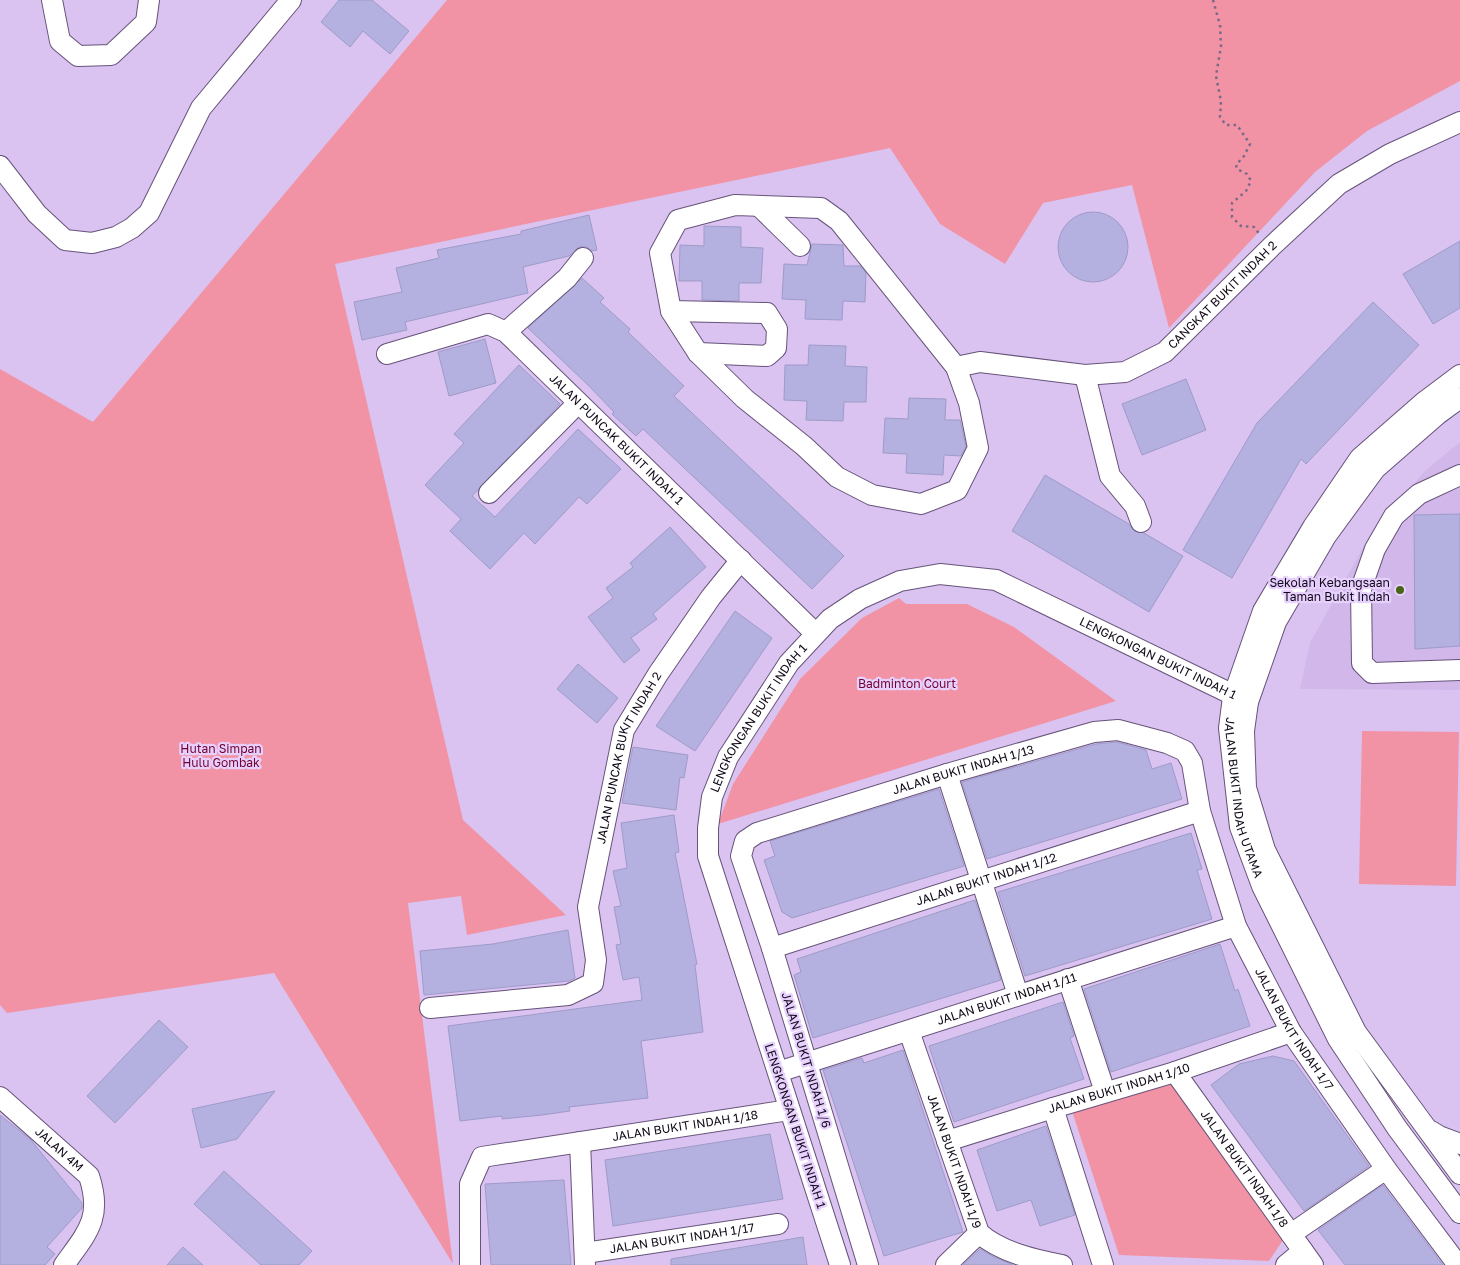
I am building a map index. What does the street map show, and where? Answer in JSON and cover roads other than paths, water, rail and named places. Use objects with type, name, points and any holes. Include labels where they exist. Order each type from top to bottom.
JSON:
[{"type":"street","points":[[52,0],[60,41],[78,56],[111,55],[146,22],[149,0]]},
{"type":"street","points":[[0,166],[37,214],[65,240],[92,243],[116,237],[132,228],[149,213],[201,108],[291,0]]},
{"type":"street","name":"CANGKAT BUKIT INDAH 2","points":[[956,366],[980,362],[1085,375],[1124,372],[1165,352],[1272,246],[1339,184],[1390,154],[1460,122]]},
{"type":"street","points":[[735,205],[760,206],[821,208],[839,221],[956,366],[969,404],[978,448],[957,490],[921,504],[872,495],[837,477],[804,446],[745,399],[698,353],[671,312],[660,253],[678,220],[735,205]]},
{"type":"street","points":[[760,206],[800,246]]},
{"type":"street","points":[[506,332],[567,278],[583,258]]},
{"type":"street","points":[[671,312],[767,314],[777,328],[776,348],[767,356],[698,353]]},
{"type":"street","name":"JALAN PUNCAK BUKIT INDAH 1","points":[[387,354],[488,324],[506,332],[816,632]]},
{"type":"street","points":[[1085,375],[1110,476],[1135,506],[1141,522]]},
{"type":"street","name":"JALAN BUKIT INDAH UTAMA","points":[[1459,1171],[1356,1032],[1264,850],[1246,788],[1241,700],[1263,611],[1313,527],[1360,458],[1424,402],[1460,375]]},
{"type":"street","name":"JALAN BUKIT INDAH UTAMA","points":[[1460,398],[1438,414],[1375,469],[1326,536],[1276,622],[1229,728],[1240,827],[1262,886],[1338,1039],[1397,1128],[1460,1213]]},
{"type":"street","points":[[489,493],[578,403]]},
{"type":"street","points":[[1460,475],[1418,494],[1394,516],[1375,549],[1361,589],[1362,663],[1372,673],[1460,670]]},
{"type":"street","name":"JALAN PUNCAK BUKIT INDAH 2","points":[[430,1008],[568,995],[593,983],[596,960],[588,907],[624,730],[663,666],[711,597],[740,560]]},
{"type":"street","name":"LENGKONGAN BUKIT INDAH 1","points":[[840,1265],[708,856],[708,828],[712,797],[728,757],[789,663],[816,632],[860,598],[900,581],[940,574],[996,580],[1241,700]]},
{"type":"street","name":"JALAN BUKIT INDAH 1/13","points":[[741,856],[745,841],[758,833],[947,774],[1094,732],[1118,730],[1167,743],[1185,751],[1192,763]]},
{"type":"street","name":"JALAN BUKIT INDAH 1/7","points":[[1192,763],[1200,811],[1236,926],[1291,1032],[1386,1169],[1458,1265]]},
{"type":"street","points":[[947,774],[1018,995]]},
{"type":"street","name":"JALAN BUKIT INDAH 1/12","points":[[772,948],[1200,811]]},
{"type":"street","name":"JALAN BUKIT INDAH 1/6","points":[[741,856],[772,948],[868,1265]]},
{"type":"street","name":"JALAN BUKIT INDAH 1/11","points":[[778,1072],[1236,926]]},
{"type":"street","points":[[1068,979],[1105,1092]]},
{"type":"street","name":"JALAN BUKIT INDAH 1/9","points":[[909,1031],[979,1233],[989,1242],[1041,1261],[1062,1265]]},
{"type":"street","name":"JALAN BUKIT INDAH 1/10","points":[[947,1142],[1175,1072],[1291,1032]]},
{"type":"street","name":"JALAN BUKIT INDAH 1/8","points":[[1175,1072],[1308,1258]]},
{"type":"street","name":"JALAN 4M","points":[[0,1097],[89,1176],[96,1194],[92,1225],[64,1265]]},
{"type":"street","points":[[1053,1108],[1103,1265]]},
{"type":"street","name":"JALAN BUKIT INDAH 1/18","points":[[470,1265],[470,1184],[482,1157],[789,1110]]},
{"type":"street","points":[[1425,1126],[1439,1136],[1460,1144]]},
{"type":"street","points":[[580,1142],[585,1259]]},
{"type":"street","points":[[1291,1234],[1386,1169]]},
{"type":"street","points":[[1439,1185],[1459,1171]]},
{"type":"street","name":"JALAN BUKIT INDAH 1/17","points":[[585,1259],[778,1224]]},
{"type":"street","points":[[946,1265],[979,1233]]},
{"type":"street","points":[[1286,1265],[1308,1258]]},
{"type":"place","name":"Sekolah Kebangsaan Taman Bukit Indah","points":[[1400,590]]},
{"type":"park label","name":"Badminton Court","points":[[907,684]]},
{"type":"park label","name":"Hutan Simpan Hulu Gombak","points":[[221,756]]}]
